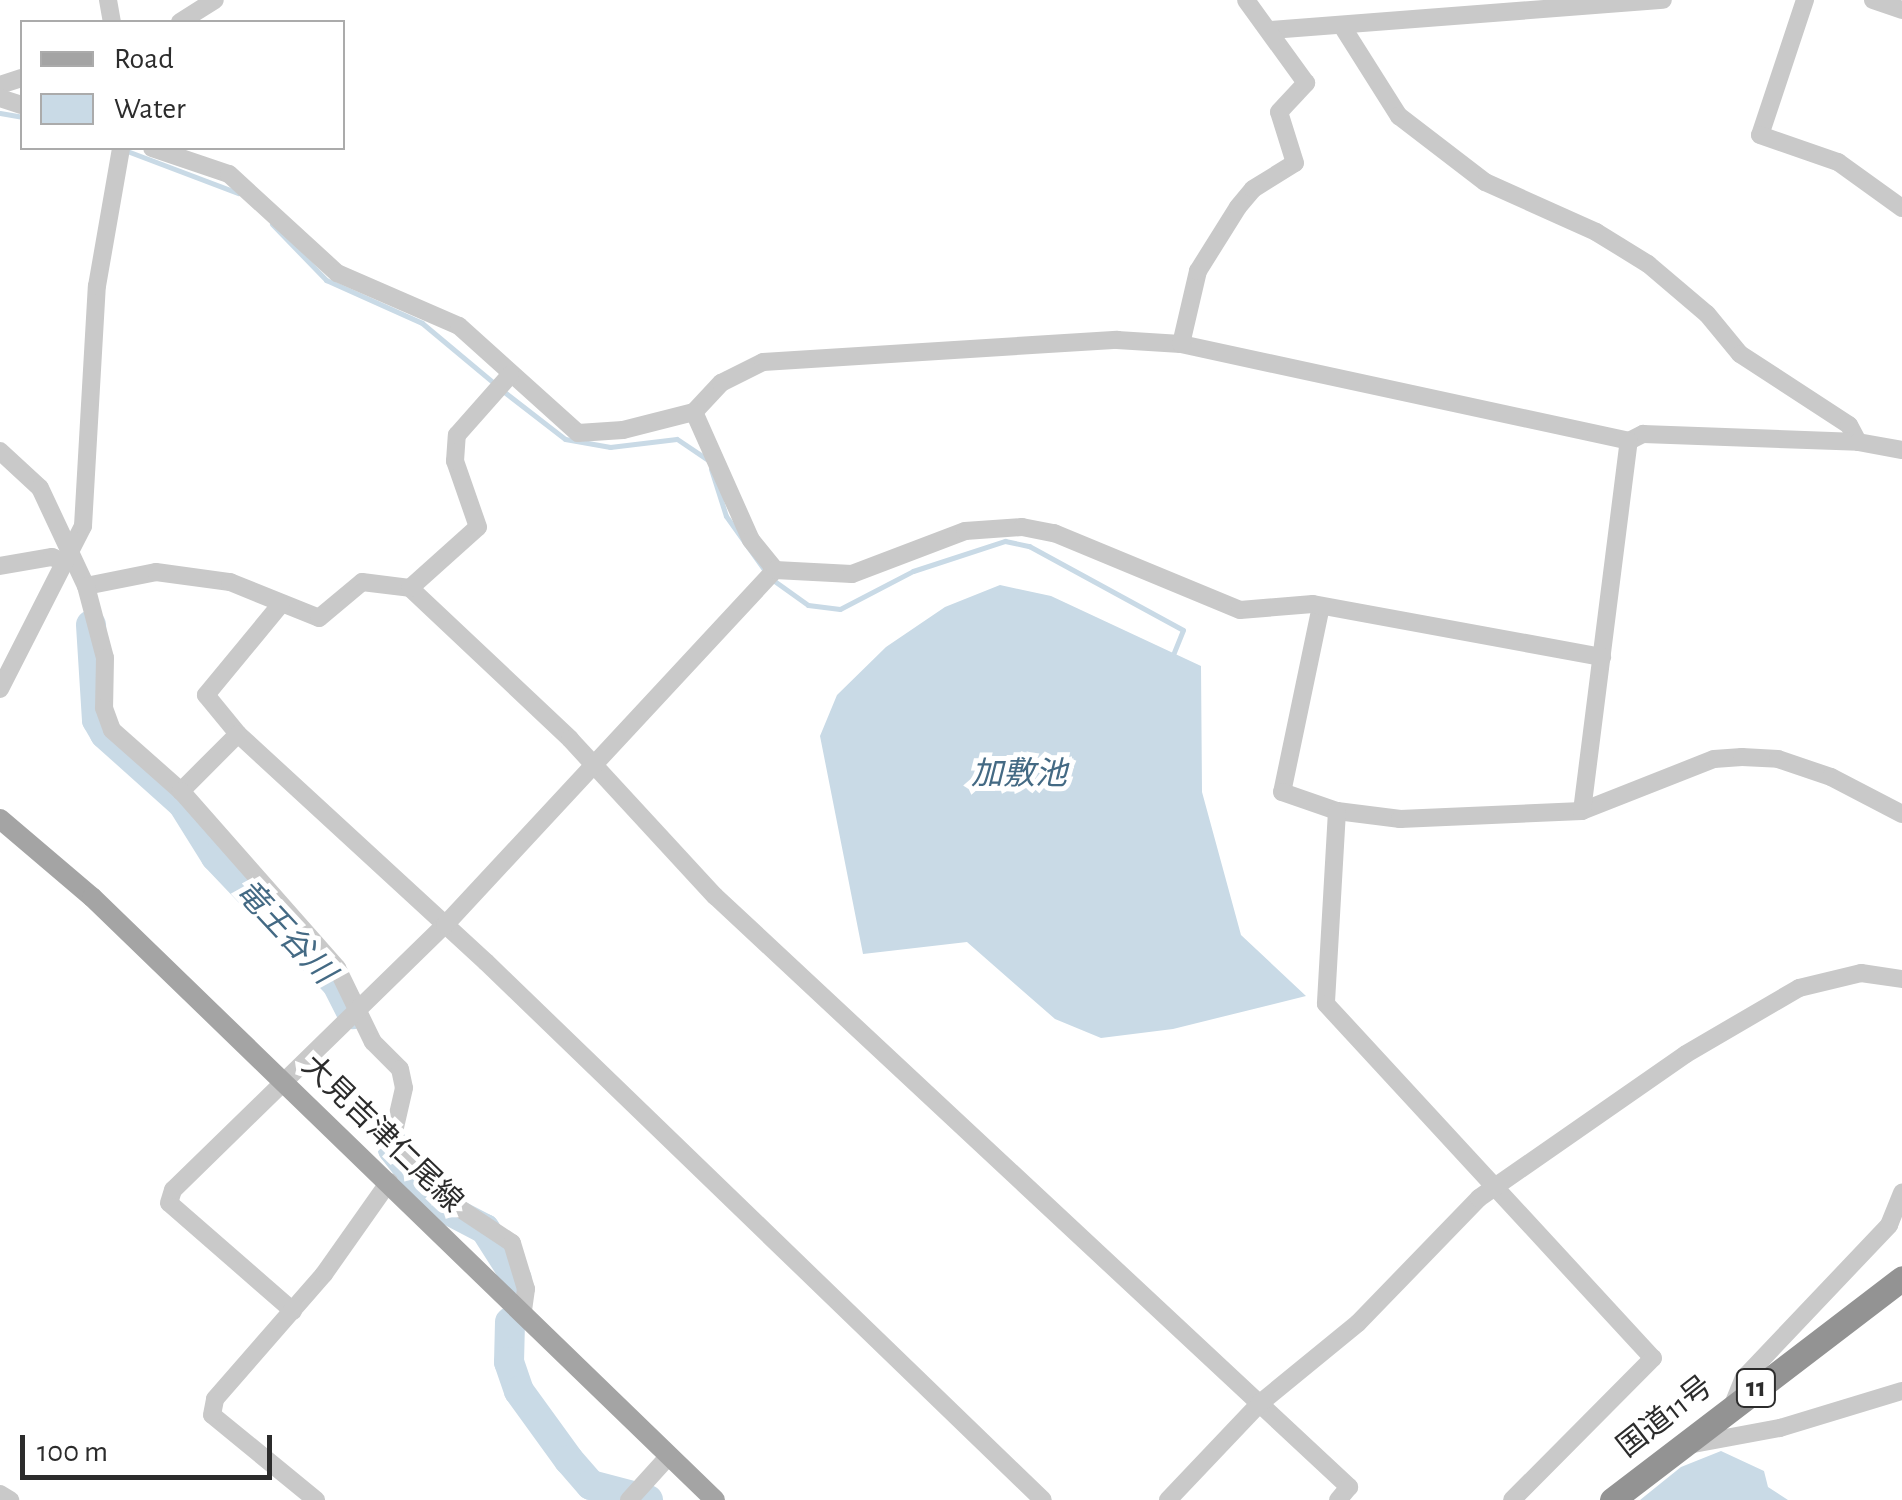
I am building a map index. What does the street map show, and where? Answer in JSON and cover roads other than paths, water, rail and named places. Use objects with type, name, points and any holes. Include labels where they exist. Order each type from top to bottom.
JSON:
[{"type":"highway","name":"国道11号","points":[[1612,1500],[1902,1278]]},
{"type":"main road","name":"大見吉津仁尾線","points":[[0,820],[92,897],[715,1500]]},
{"type":"street","points":[[183,20],[215,0]]},
{"type":"street","points":[[1181,344],[1198,271],[1238,207],[1252,189],[1296,163],[1279,112],[1306,82],[1246,0]]},
{"type":"street","points":[[1271,30],[1663,0]]},
{"type":"street","points":[[1805,0],[1760,135],[1838,162],[1902,208]]},
{"type":"street","points":[[1873,0],[1902,10]]},
{"type":"street","points":[[1342,26],[1399,116],[1485,182],[1596,232],[1648,264],[1707,314],[1740,354],[1849,425],[1858,442]]},
{"type":"street","points":[[158,150],[229,174],[337,273],[458,326],[502,382],[578,433],[623,430],[694,412],[721,384],[763,362],[1052,342],[1181,344],[1630,440],[1643,434],[1858,442],[1902,450]]},
{"type":"street","points":[[0,689],[82,526],[98,286],[120,151]]},
{"type":"street","points":[[410,588],[478,527],[455,461],[457,435],[502,382]]},
{"type":"street","points":[[694,412],[751,540],[775,570],[852,574],[999,525],[1054,533],[1240,610],[1321,606],[1602,656]]},
{"type":"street","points":[[1582,811],[1630,440]]},
{"type":"street","points":[[0,451],[40,488],[67,556],[86,586],[105,658],[104,708],[112,730],[181,791],[301,922],[353,1013],[400,1068],[404,1088],[393,1136],[442,1196],[512,1243],[526,1288],[523,1310]]},
{"type":"street","points":[[0,566],[67,556]]},
{"type":"street","points":[[294,1311],[169,1204],[173,1190],[282,1079],[445,925],[775,570]]},
{"type":"street","points":[[86,586],[156,572],[230,582],[319,618],[362,582],[410,588],[593,766],[715,896],[1350,1487],[1338,1500]]},
{"type":"street","points":[[281,604],[206,695],[238,734],[445,925],[1044,1500]]},
{"type":"street","points":[[1321,606],[1282,792],[1337,811],[1400,819],[1582,811],[1714,760],[1742,757],[1778,759],[1830,777],[1902,814]]},
{"type":"street","points":[[181,791],[238,734]]},
{"type":"street","points":[[1337,811],[1326,1004],[1653,1358],[1512,1500]]},
{"type":"street","points":[[1168,1500],[1259,1404],[1358,1322],[1495,1187],[1686,1054],[1799,988],[1861,974],[1902,979]]},
{"type":"street","points":[[316,1500],[288,1493],[212,1414],[215,1399],[294,1311],[389,1182]]},
{"type":"street","points":[[1731,1408],[1744,1378],[1889,1225],[1902,1193]]},
{"type":"street","points":[[1683,1446],[1780,1428],[1902,1392]]},
{"type":"street","points":[[635,1494],[668,1458]]},
{"type":"street","points":[[0,1494],[10,1500]]},
{"type":"water","name":"加敷池","points":[[1000,585],[1051,596],[1201,666],[1202,792],[1241,935],[1306,996],[1173,1029],[1101,1038],[1055,1019],[967,942],[863,954],[820,736],[837,695],[886,647],[945,607]]},
{"type":"water","points":[[1721,1451],[1764,1471],[1768,1487],[1788,1500],[1640,1500],[1681,1467]]},
{"type":"waterway","points":[[0,113],[20,117]]},
{"type":"waterway","points":[[127,151],[238,193]]},
{"type":"waterway","points":[[272,224],[326,280],[422,323],[495,384]]},
{"type":"waterway","points":[[503,391],[565,439],[610,447],[677,439],[707,459]]},
{"type":"waterway","points":[[711,469],[726,516],[763,568]]},
{"type":"waterway","points":[[773,580],[808,605],[840,609],[913,571],[1005,541],[1029,546],[1183,630],[1172,657]]},
{"type":"waterway","name":"竜王谷川","points":[[91,625],[97,720],[105,734],[183,804],[216,857],[337,984],[352,1014]]},
{"type":"waterway","name":"竜王谷川","points":[[387,1128],[393,1149],[435,1203],[485,1229],[517,1279]]},
{"type":"waterway","name":"竜王谷川","points":[[510,1322],[509,1362],[519,1391],[569,1460],[591,1485],[648,1500]]}]
